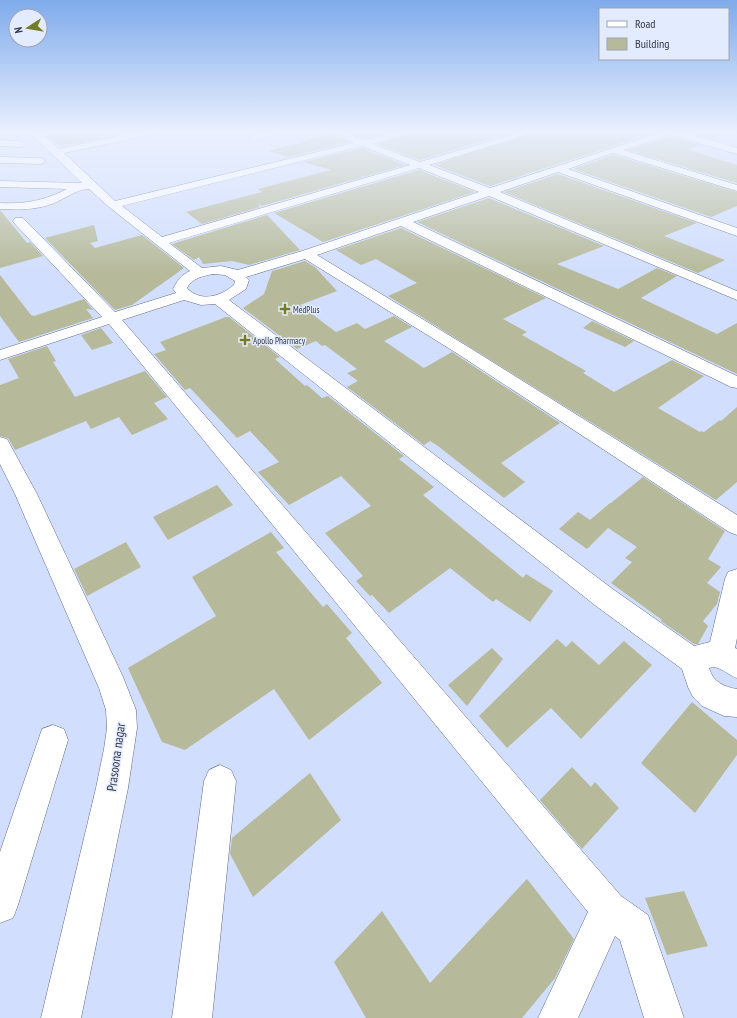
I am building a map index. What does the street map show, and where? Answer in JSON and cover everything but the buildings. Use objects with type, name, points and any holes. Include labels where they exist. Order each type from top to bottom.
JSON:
[{"type":"street","points":[[84,179],[113,205],[199,272]]},
{"type":"street","points":[[113,205],[221,179]]},
{"type":"street","points":[[161,241],[377,179]]},
{"type":"street","points":[[454,179],[490,192],[737,296]]},
{"type":"street","points":[[237,275],[307,254],[530,179]]},
{"type":"street","points":[[586,179],[737,232]]},
{"type":"street","points":[[706,179],[737,188]]},
{"type":"street","points":[[0,184],[92,186]]},
{"type":"street","points":[[0,206],[21,207],[38,205],[52,201],[79,186]]},
{"type":"street","points":[[329,192],[341,198]]},
{"type":"street","points":[[19,221],[112,318],[608,909],[635,928],[664,1018]]},
{"type":"street","points":[[403,222],[737,383]]},
{"type":"street","points":[[307,254],[464,351],[737,526]]},
{"type":"street","points":[[220,270],[237,275],[242,280],[241,286],[236,292],[219,300],[191,299],[184,295],[180,289],[181,283],[188,277],[199,272],[220,270]]},
{"type":"street","points":[[0,355],[184,295]]},
{"type":"street","points":[[219,300],[598,593],[718,661]]},
{"type":"street","name":"Prasoona nagar","points":[[0,444],[26,494],[113,687],[121,710],[121,735],[112,788],[61,1018]]},
{"type":"street","points":[[718,661],[737,579]]},
{"type":"street","points":[[718,661],[695,670],[697,678],[701,686],[708,693],[717,699],[736,704]]},
{"type":"street","points":[[0,905],[53,740]]},
{"type":"street","points":[[192,1018],[220,781]]},
{"type":"street","points":[[558,1018],[608,909]]},
{"type":"place","name":"MedPlus","points":[[285,309]]},
{"type":"place","name":"Apollo Pharmacy","points":[[245,340]]}]
